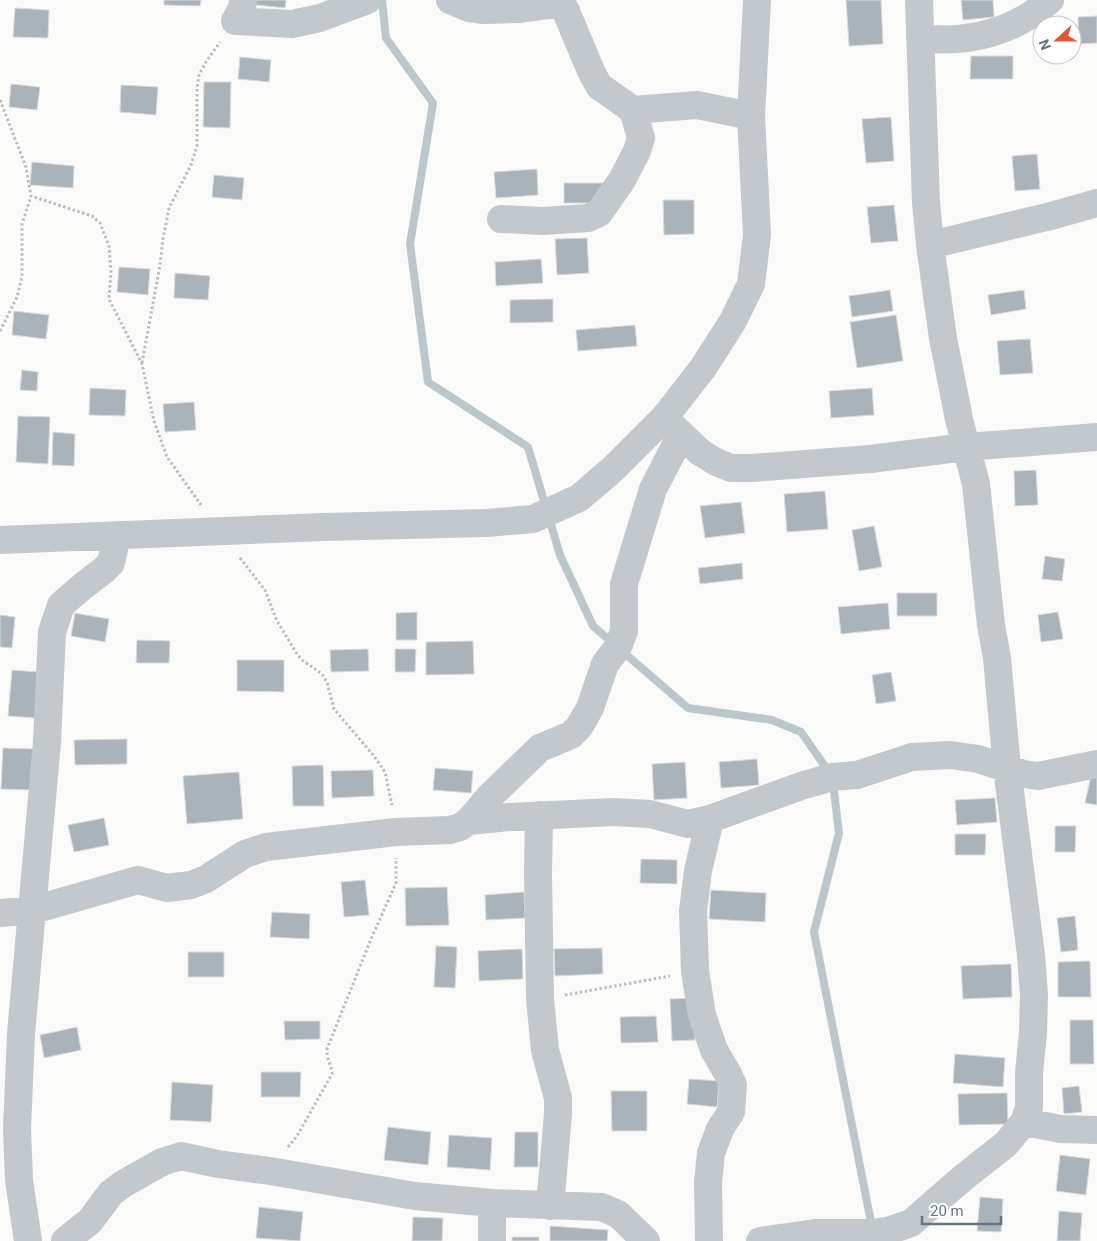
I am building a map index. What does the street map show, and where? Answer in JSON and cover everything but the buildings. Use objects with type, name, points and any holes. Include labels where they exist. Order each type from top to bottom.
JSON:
[{"type":"street","points":[[239,11],[292,24],[320,18],[368,0]]},
{"type":"street","points":[[450,0],[468,8],[484,10],[520,9],[556,4],[565,9],[591,72],[599,86],[633,110],[697,105],[751,116]]},
{"type":"street","points":[[0,913],[32,910],[138,880],[167,888],[192,885],[206,879],[245,854],[266,847],[396,832],[450,830],[460,827],[469,821],[490,796],[540,748],[571,735],[579,727],[590,708],[605,664],[618,647],[624,630],[624,584],[672,427],[703,368],[733,321],[752,284],[757,235],[751,116],[757,0]]},
{"type":"street","points":[[760,1241],[815,1233],[873,1233],[888,1231],[911,1223],[1006,1144],[1024,1122],[1029,1108],[1034,994],[976,484],[942,338],[930,245],[926,202],[919,0]]},
{"type":"street","points":[[920,38],[942,41],[987,34],[1010,26],[1039,9],[1050,0]]},
{"type":"street","points":[[501,219],[543,221],[588,218],[599,213],[622,180],[637,151],[640,138],[633,110]]},
{"type":"street","points":[[930,245],[1097,203]]},
{"type":"street","points":[[672,427],[700,452],[716,462],[731,468],[870,459],[966,446],[1097,437]]},
{"type":"street","points":[[0,540],[324,526],[487,523],[533,519],[579,498],[613,469],[672,427]]},
{"type":"street","points":[[28,1241],[19,1180],[17,1129],[21,1034],[47,742],[52,632],[61,605],[104,570],[111,562],[117,535]]},
{"type":"street","points":[[469,821],[539,815],[614,812],[650,814],[688,824],[710,819],[801,786],[832,777],[858,775],[912,757],[951,755],[978,759],[1024,774],[1038,776],[1097,764]]},
{"type":"street","points":[[539,815],[540,999],[545,1050],[558,1098],[550,1206]]},
{"type":"street","points":[[708,1241],[708,1182],[711,1153],[720,1129],[731,1112],[732,1085],[714,1050],[702,1015],[695,971],[693,911],[698,871],[710,819]]},
{"type":"street","points":[[1024,1122],[1061,1129],[1097,1130]]},
{"type":"street","points":[[65,1241],[90,1221],[111,1194],[123,1184],[162,1162],[181,1156],[218,1164],[415,1196],[492,1203],[601,1207],[618,1214],[646,1241]]},
{"type":"street","points":[[492,1203],[492,1241]]},
{"type":"path","points":[[142,364],[170,208],[191,165],[197,146],[196,89],[206,62],[239,11]]},
{"type":"path","points":[[0,100],[26,167],[31,196],[22,224],[22,277],[17,297],[0,331]]},
{"type":"path","points":[[31,196],[92,216],[100,223],[110,246],[109,299],[142,364],[154,421],[167,456],[176,471],[265,590],[277,621],[297,654],[302,660],[322,674],[327,682],[334,709],[374,756],[385,772],[396,832],[396,883],[371,939],[327,1049],[327,1056],[332,1066],[332,1074],[297,1136],[270,1171]]},
{"type":"path","points":[[540,999],[695,971]]},
{"type":"waterway","points":[[382,0],[386,38],[433,103],[410,244],[428,382],[528,447],[560,555],[593,626],[688,708],[772,720],[801,732],[829,772]]},
{"type":"waterway","points":[[833,783],[839,833],[814,932],[872,1227]]}]
